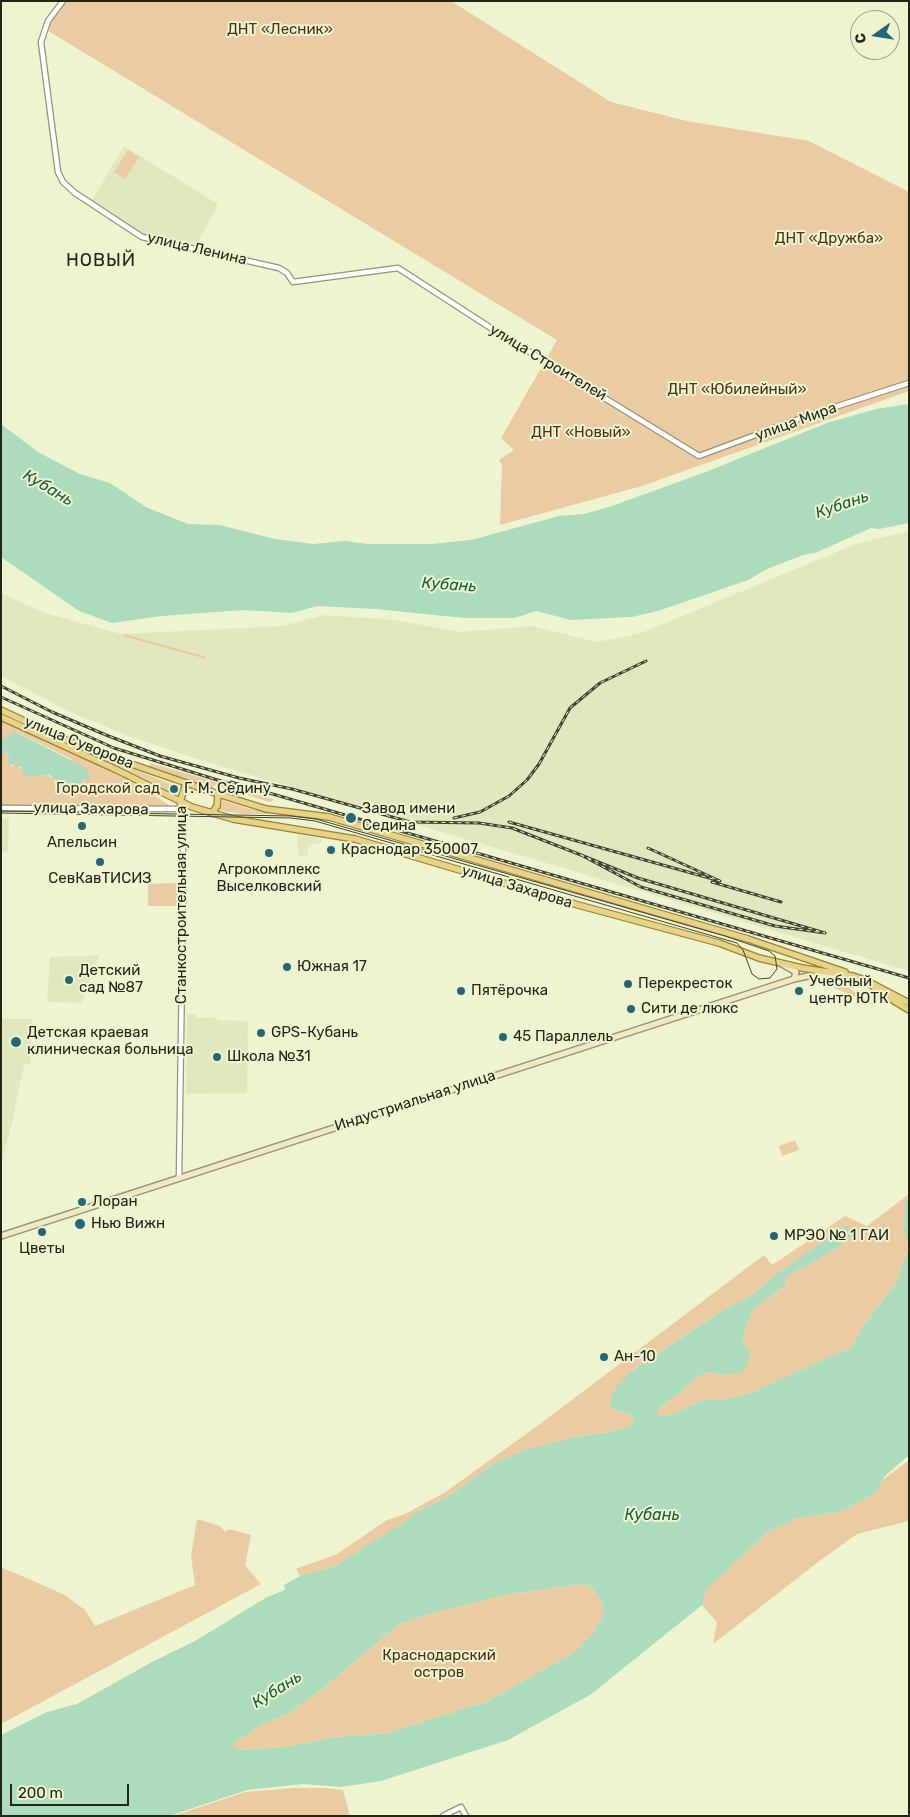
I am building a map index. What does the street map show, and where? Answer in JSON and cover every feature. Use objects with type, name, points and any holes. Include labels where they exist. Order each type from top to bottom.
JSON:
[{"type":"main road","name":"улица Суворова","points":[[1,710],[79,745],[186,783]]},
{"type":"main road","name":"улица Суворова","points":[[1,717],[115,769],[180,806]]},
{"type":"main road","name":"улица Захарова","points":[[186,783],[266,809],[329,818],[805,958],[875,984],[909,1003]]},
{"type":"main road","name":"Станкостроительная улица","points":[[180,806],[186,783]]},
{"type":"main road","points":[[212,813],[217,806],[218,794]]},
{"type":"main road","name":"улица Захарова","points":[[180,806],[355,840],[578,905],[719,943],[744,954],[781,964],[853,976]]},
{"type":"main road","points":[[802,968],[806,964],[805,958]]},
{"type":"main road","points":[[808,976],[816,970],[814,961]]},
{"type":"main road","points":[[781,964],[796,972],[794,979]]},
{"type":"main road","name":"Индустриальная улица","points":[[1,1236],[794,979],[808,976],[853,976]]},
{"type":"main road","name":"улица Захарова","points":[[867,982],[873,988],[909,1010]]},
{"type":"street","name":"улица Ленина","points":[[63,1],[48,21],[41,42],[58,172],[63,182],[75,194],[142,237],[278,268],[286,273],[293,282],[398,268]]},
{"type":"street","name":"улица Строителей","points":[[398,268],[496,332],[699,456]]},
{"type":"street","name":"улица Мира","points":[[699,456],[909,383]]},
{"type":"street","name":"улица Захарова","points":[[1,808],[180,806]]},
{"type":"street","name":"Станкостроительная улица","points":[[179,1178],[184,899],[183,817],[180,806]]},
{"type":"street","points":[[443,1816],[461,1807],[466,1816]]},
{"type":"shaded area","points":[[124,146],[218,204],[197,244],[142,235],[91,202]]},
{"type":"shaded area","points":[[909,531],[909,971],[200,760],[128,736],[66,710],[1,676],[1,593],[45,613],[121,634],[282,626],[325,615],[395,620],[460,632],[532,626],[597,642],[641,633],[856,544]]},
{"type":"shaded area","points":[[1,819],[9,819],[8,853],[1,852]]},
{"type":"shaded area","points":[[297,834],[322,839],[321,844],[309,845],[308,856],[299,856]]},
{"type":"shaded area","name":"Детский сад №87","points":[[99,955],[82,1003],[47,1002],[50,957]]},
{"type":"shaded area","name":"Школа №31","points":[[187,1014],[196,1014],[196,1018],[217,1017],[217,1020],[248,1021],[247,1093],[186,1094]]},
{"type":"shaded area","points":[[1,1019],[32,1019],[30,1064],[24,1065],[1,1164]]},
{"type":"green space","points":[[63,1],[451,1],[611,102],[687,121],[809,141],[909,192],[909,391],[642,486],[500,525],[502,465],[499,460],[514,450],[501,438],[557,340],[45,29]]},
{"type":"green space","points":[[128,150],[139,157],[125,179],[114,172]]},
{"type":"green space","points":[[124,634],[204,656],[206,659],[123,636]]},
{"type":"green space","name":"Городской сад","points":[[1,720],[128,779],[169,805],[168,807],[1,806],[1,755],[6,752],[10,755],[7,760],[11,766],[16,765],[31,775],[44,774],[53,778],[59,794],[69,792],[82,778],[71,759],[17,732],[2,741]]},
{"type":"green space","points":[[87,751],[179,787],[179,791],[173,793]]},
{"type":"green space","points":[[150,763],[275,800],[269,802],[215,785],[211,789],[150,767]]},
{"type":"green space","points":[[222,800],[274,814],[241,814],[219,810]]},
{"type":"green space","points":[[177,883],[177,906],[148,906],[148,884]]},
{"type":"green space","points":[[822,978],[843,984],[876,1006],[818,981]]},
{"type":"green space","points":[[795,1140],[799,1150],[782,1156],[779,1146]]},
{"type":"green space","points":[[909,1194],[905,1205],[904,1232],[909,1245],[897,1282],[863,1326],[853,1346],[755,1391],[729,1399],[704,1400],[674,1413],[658,1417],[658,1409],[685,1389],[695,1378],[708,1372],[723,1375],[742,1343],[746,1326],[754,1309],[785,1286],[786,1277],[835,1250],[850,1237],[830,1237],[775,1275],[752,1295],[720,1312],[630,1372],[613,1393],[620,1412],[632,1415],[634,1424],[615,1431],[576,1437],[524,1450],[496,1462],[446,1498],[420,1510],[408,1520],[335,1566],[300,1576],[296,1569],[337,1554],[387,1520],[405,1514],[444,1493],[540,1424],[764,1255],[772,1265],[845,1216],[867,1226]]},
{"type":"green space","points":[[909,1460],[909,1521],[857,1534],[713,1644],[717,1622],[702,1605],[706,1590],[731,1565],[768,1532],[797,1518],[840,1512],[875,1494],[880,1482]]},
{"type":"green space","points":[[197,1519],[220,1526],[225,1532],[229,1529],[251,1535],[245,1565],[261,1584],[1,1724],[1,1567],[63,1594],[85,1610],[95,1626],[195,1585],[191,1556]]},
{"type":"green space","name":"Краснодарский остров","points":[[583,1584],[592,1587],[604,1606],[604,1613],[594,1632],[575,1652],[488,1701],[387,1733],[338,1737],[284,1747],[238,1750],[234,1747],[234,1743],[261,1725],[289,1713],[322,1689],[398,1625],[422,1616],[504,1595]]},
{"type":"green space","points":[[292,1788],[343,1790],[350,1816],[173,1816],[245,1792]]},
{"type":"water","name":"Кубань","points":[[909,404],[909,523],[879,529],[871,528],[815,553],[803,555],[767,569],[748,580],[658,611],[632,617],[571,620],[536,611],[515,618],[464,618],[375,609],[317,606],[292,613],[243,610],[162,616],[112,623],[79,611],[1,557],[1,424],[38,452],[80,474],[110,483],[146,507],[188,524],[220,525],[275,539],[313,544],[345,541],[368,544],[431,544],[471,540],[559,516],[584,514],[609,507],[703,473],[827,423],[876,409]]},
{"type":"water","points":[[16,732],[88,769],[90,780],[82,778],[83,782],[61,795],[56,791],[56,781],[49,775],[24,775],[21,767],[9,764],[7,758],[10,755],[7,752],[1,755],[1,740]]},
{"type":"water","points":[[909,1196],[909,1245],[904,1232],[905,1205]]},
{"type":"water","name":"Кубань","points":[[846,1225],[852,1232],[850,1237],[835,1250],[786,1277],[785,1286],[754,1309],[746,1326],[742,1343],[749,1349],[749,1359],[745,1369],[739,1373],[723,1375],[708,1372],[695,1378],[685,1389],[658,1409],[658,1417],[674,1413],[704,1400],[729,1399],[755,1391],[853,1346],[863,1326],[897,1282],[909,1245],[909,1455],[885,1476],[875,1494],[840,1512],[797,1518],[768,1532],[706,1590],[702,1605],[590,1695],[508,1740],[381,1781],[341,1787],[303,1784],[247,1790],[169,1816],[1,1816],[1,1735],[47,1712],[77,1704],[152,1662],[195,1641],[267,1597],[285,1590],[284,1585],[300,1576],[335,1566],[420,1510],[446,1498],[496,1462],[524,1450],[576,1437],[615,1431],[634,1424],[632,1415],[612,1409],[610,1403],[612,1393],[630,1372],[720,1312],[752,1295],[775,1275]],"holes":[[[583,1584],[592,1587],[604,1606],[604,1613],[594,1632],[575,1652],[488,1701],[387,1733],[338,1737],[284,1747],[238,1750],[234,1747],[234,1743],[261,1725],[289,1713],[322,1689],[398,1625],[422,1616],[504,1595]]]},
{"type":"tram line","points":[[1,811],[291,816],[316,819],[725,936],[769,951],[775,956],[777,969],[770,978],[759,979],[752,974],[743,950],[737,943],[315,821],[291,818],[1,813]]},
{"type":"railway","points":[[454,818],[480,812],[509,796],[527,780],[539,764],[570,708],[600,683],[646,661]]},
{"type":"railway","points":[[1,686],[52,712],[160,756],[239,778],[292,789],[410,822],[479,823],[512,828],[581,855],[638,878],[825,933],[775,926],[641,887],[581,855]]},
{"type":"railway","points":[[1,697],[114,748],[237,786]]},
{"type":"railway","points":[[231,782],[909,978]]},
{"type":"railway","points":[[509,822],[720,881],[648,848]]},
{"type":"railway","points":[[712,882],[781,902]]},
{"type":"place","name":"Г. М. Седину","points":[[174,789]]},
{"type":"place","name":"Завод имени Седина","points":[[351,818]]},
{"type":"place","name":"Апельсин","points":[[82,826]]},
{"type":"place","name":"Краснодар 350007","points":[[331,850]]},
{"type":"place","name":"Агрокомплекс Выселковский","points":[[269,853]]},
{"type":"place","name":"СевКавТИСИЗ","points":[[100,862]]},
{"type":"place","name":"Южная 17","points":[[287,967]]},
{"type":"place","name":"Детский сад №87","points":[[69,980]]},
{"type":"place","name":"Перекресток","points":[[628,984]]},
{"type":"place","name":"Пятёрочка","points":[[461,991]]},
{"type":"place","name":"Учебный центр ЮТК","points":[[799,991]]},
{"type":"place","name":"Сити де люкс","points":[[631,1009]]},
{"type":"place","name":"GPS-Кубань","points":[[261,1033]]},
{"type":"place","name":"45 Параллель","points":[[503,1037]]},
{"type":"place","name":"Детская краевая клиническая больница","points":[[16,1042]]},
{"type":"place","name":"Школа №31","points":[[217,1057]]},
{"type":"place","name":"Лоран","points":[[82,1202]]},
{"type":"place","name":"Нью Вижн","points":[[80,1224]]},
{"type":"place","name":"Цветы","points":[[42,1232]]},
{"type":"place","name":"МРЭО № 1 ГАИ","points":[[774,1236]]},
{"type":"place","name":"Ан-10","points":[[604,1357]]},
{"type":"district","name":"НОВЫЙ","points":[[101,261]]},
{"type":"park label","name":"ДНТ «Лесник»","points":[[280,30]]},
{"type":"park label","name":"ДНТ «Дружба»","points":[[829,239]]},
{"type":"park label","name":"ДНТ «Юбилейный»","points":[[737,390]]},
{"type":"park label","name":"ДНТ «Новый»","points":[[581,433]]}]
